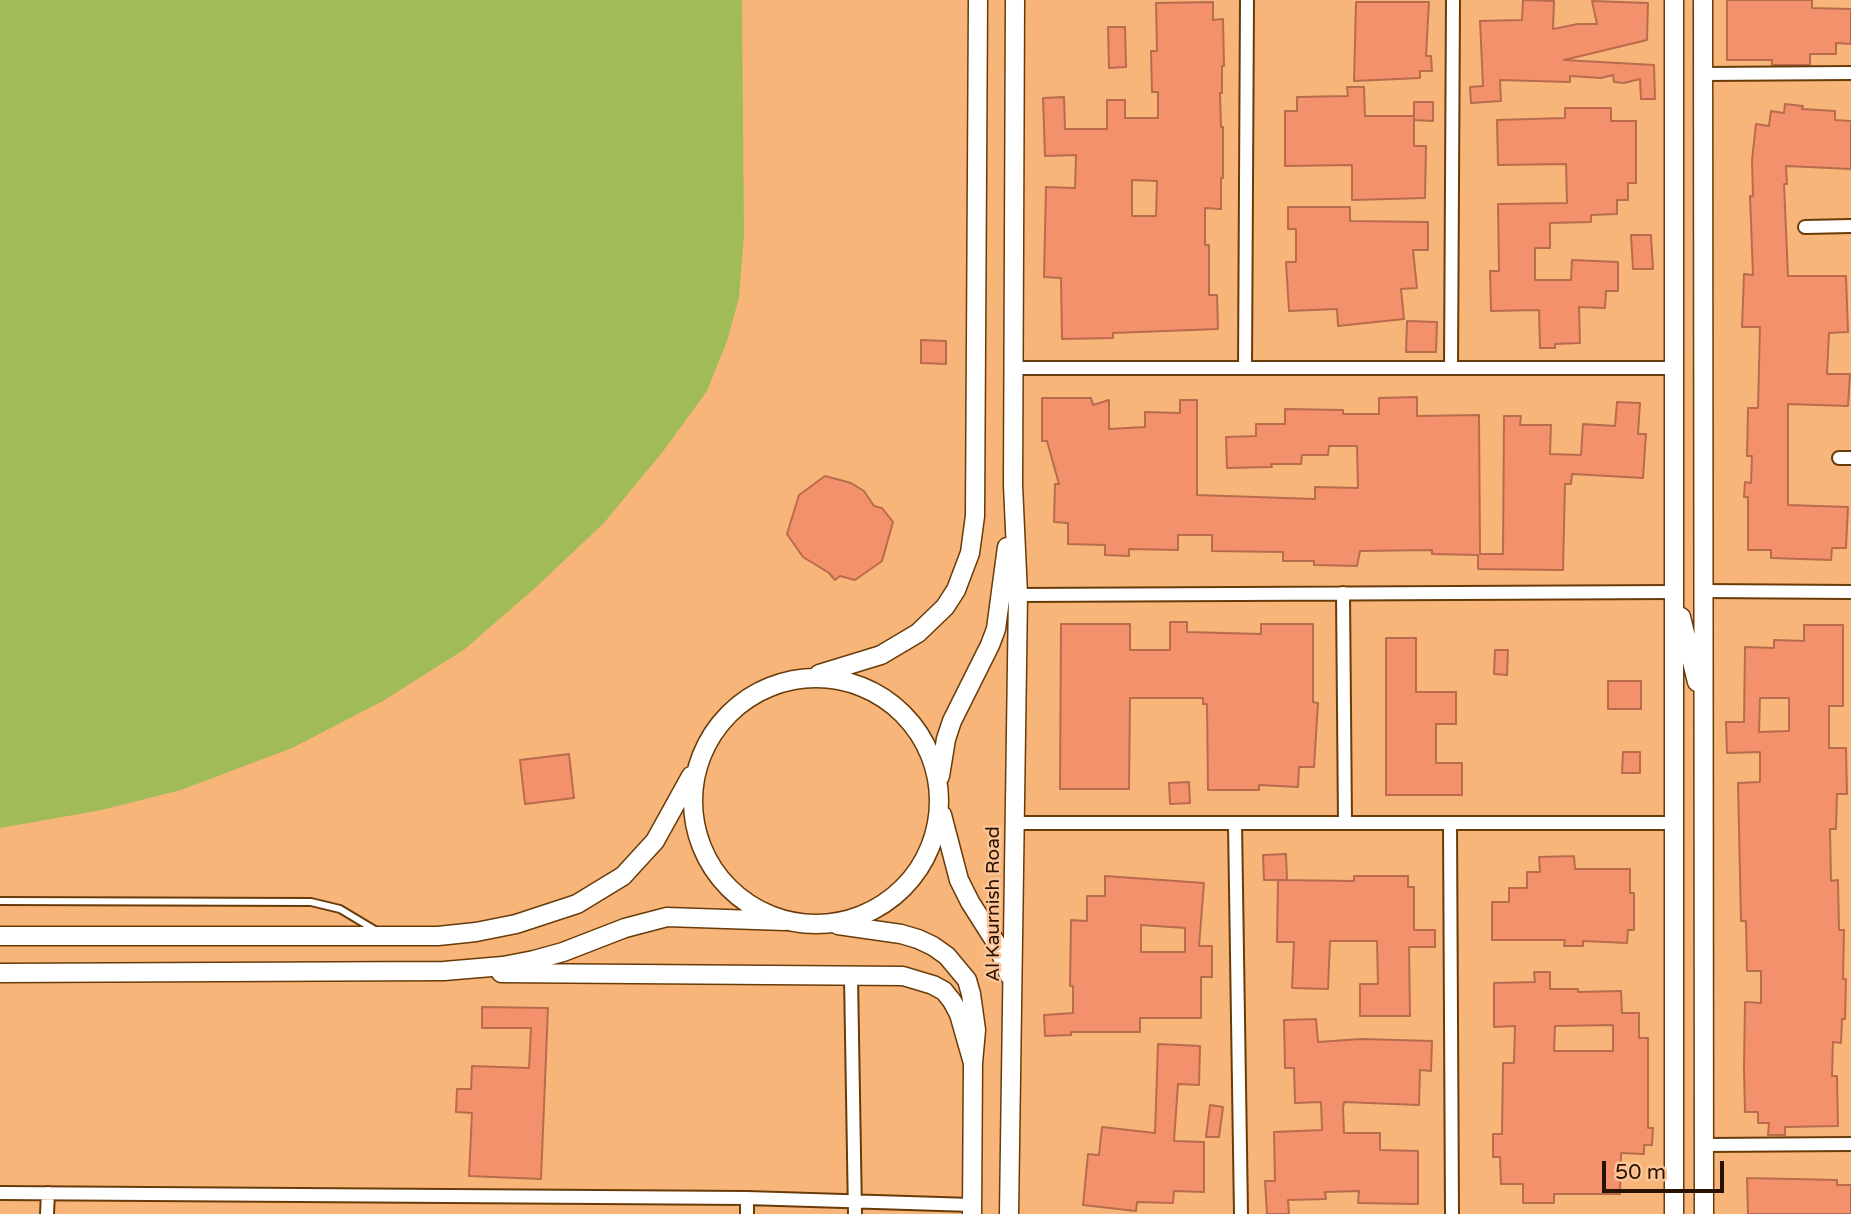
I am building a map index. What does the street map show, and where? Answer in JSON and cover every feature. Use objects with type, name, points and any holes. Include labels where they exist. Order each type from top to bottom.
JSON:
[{"type":"street","points":[[0,936],[438,936],[516,924],[577,904],[623,876],[655,841],[715,729],[740,704],[770,686],[881,655],[918,634],[933,621],[950,599],[965,572],[975,516],[978,0]]},
{"type":"street","points":[[1014,995],[998,946],[959,880],[946,838],[939,779],[952,720],[996,629],[1013,485],[1015,0]]},
{"type":"street","points":[[1245,368],[1247,0]]},
{"type":"street","points":[[1451,367],[1453,0]]},
{"type":"street","points":[[1674,0],[1674,1214]]},
{"type":"street","points":[[1690,0],[1703,74]]},
{"type":"street","points":[[1703,0],[1704,1214]]},
{"type":"street","points":[[1703,74],[1851,73]]},
{"type":"street","points":[[1805,227],[1851,226]]},
{"type":"street","points":[[1013,368],[1674,368]]},
{"type":"street","name":"Al Kaurnish Road","points":[[1009,1214],[1018,595],[1013,485]]},
{"type":"street","points":[[1703,591],[1851,592]]},
{"type":"street","points":[[1018,595],[1674,592]]},
{"type":"street","points":[[1674,592],[1703,705]]},
{"type":"street","points":[[1343,593],[1345,823]]},
{"type":"street","points":[[805,678],[842,680],[876,692],[906,715],[927,745],[939,779]]},
{"type":"street","points":[[699,761],[692,801],[698,841],[718,877],[748,904],[785,921]]},
{"type":"street","points":[[444,971],[503,966],[534,960],[625,928],[667,918],[785,921],[807,925],[828,924],[864,916],[895,897],[919,870],[932,845],[941,809]]},
{"type":"street","points":[[1015,823],[1674,823]]},
{"type":"street","points":[[1235,823],[1241,1214]]},
{"type":"street","points":[[1450,823],[1452,1214]]},
{"type":"street","points":[[0,1193],[747,1198],[855,1208],[972,1209],[973,1063],[976,1030],[971,994],[963,974],[947,956],[933,946],[901,934],[828,924]]},
{"type":"street","points":[[0,973],[444,971],[525,975],[904,976],[919,979],[944,991],[959,1014],[973,1063]]},
{"type":"street","points":[[851,976],[855,1208]]},
{"type":"street","points":[[1704,1145],[1851,1144]]},
{"type":"street","points":[[47,1214],[48,1193]]},
{"type":"street","points":[[747,1198],[747,1214]]},
{"type":"lane","points":[[0,901],[312,902],[340,909],[386,937]]},
{"type":"shaded area","points":[[0,0],[742,0],[744,235],[739,298],[727,341],[707,391],[664,450],[604,523],[465,649],[383,701],[292,748],[181,790],[102,810],[0,828]]},
{"type":"building","points":[[1523,0],[1554,1],[1553,29],[1578,24],[1597,24],[1592,1],[1648,3],[1647,40],[1564,60],[1654,65],[1655,99],[1641,99],[1640,79],[1624,83],[1614,82],[1613,75],[1601,78],[1570,76],[1570,82],[1500,80],[1501,101],[1471,103],[1470,87],[1483,86],[1480,21],[1522,20]]},
{"type":"building","points":[[1727,0],[1812,0],[1812,8],[1851,9],[1851,44],[1836,43],[1836,54],[1810,54],[1810,65],[1772,65],[1772,60],[1727,60]]},
{"type":"building","points":[[1213,2],[1213,20],[1223,19],[1224,66],[1220,93],[1223,127],[1221,209],[1205,208],[1205,245],[1209,245],[1209,295],[1217,295],[1218,329],[1113,333],[1113,338],[1062,339],[1061,278],[1044,277],[1046,187],[1075,188],[1076,155],[1045,156],[1043,98],[1064,97],[1065,129],[1107,129],[1107,100],[1125,100],[1125,118],[1158,118],[1158,92],[1152,92],[1151,51],[1157,51],[1156,3]],"holes":[[[1132,180],[1157,181],[1156,216],[1132,216]]]},
{"type":"building","points":[[1356,2],[1429,2],[1426,56],[1431,56],[1432,71],[1420,71],[1420,78],[1354,81]]},
{"type":"building","points":[[1108,27],[1125,27],[1126,67],[1109,68]]},
{"type":"building","points":[[1347,87],[1364,87],[1365,116],[1414,116],[1414,146],[1426,146],[1425,198],[1352,200],[1352,165],[1285,166],[1285,111],[1297,111],[1297,97],[1348,96]]},
{"type":"building","points":[[1414,102],[1433,102],[1433,121],[1414,120]]},
{"type":"building","points":[[1785,104],[1803,106],[1802,109],[1835,111],[1835,120],[1851,121],[1851,169],[1786,166],[1787,184],[1784,184],[1788,276],[1846,276],[1848,332],[1829,333],[1827,374],[1850,374],[1848,406],[1788,404],[1788,505],[1848,507],[1846,548],[1832,548],[1831,560],[1771,558],[1771,550],[1748,550],[1748,497],[1744,497],[1745,482],[1751,483],[1752,456],[1747,456],[1748,408],[1758,408],[1760,327],[1742,327],[1744,274],[1753,275],[1750,196],[1753,196],[1752,160],[1756,124],[1769,126],[1771,111],[1784,113]]},
{"type":"building","points":[[1565,108],[1611,108],[1611,121],[1636,121],[1636,183],[1628,183],[1628,200],[1617,200],[1617,214],[1591,215],[1591,222],[1550,223],[1550,248],[1535,248],[1535,280],[1571,280],[1572,260],[1618,262],[1618,291],[1606,291],[1605,308],[1579,307],[1580,343],[1555,344],[1555,348],[1540,348],[1539,310],[1491,311],[1490,271],[1499,271],[1498,204],[1567,203],[1566,164],[1498,165],[1497,120],[1565,118]]},
{"type":"building","points":[[1288,207],[1350,207],[1350,221],[1428,222],[1428,250],[1413,250],[1417,288],[1401,289],[1404,319],[1338,326],[1337,309],[1289,311],[1286,262],[1296,262],[1296,229],[1288,229]]},
{"type":"building","points":[[1631,235],[1651,235],[1653,269],[1633,269]]},
{"type":"building","points":[[1407,321],[1437,322],[1436,352],[1406,352]]},
{"type":"building","points":[[921,340],[946,341],[946,364],[921,363]]},
{"type":"building","points":[[1417,397],[1417,416],[1479,415],[1480,554],[1503,554],[1504,416],[1521,416],[1520,425],[1551,425],[1550,454],[1581,455],[1583,424],[1615,426],[1617,402],[1640,403],[1638,434],[1646,434],[1643,478],[1572,474],[1571,484],[1565,484],[1563,570],[1478,569],[1478,555],[1432,554],[1432,550],[1360,551],[1357,566],[1314,565],[1314,561],[1283,561],[1283,552],[1212,551],[1212,535],[1178,535],[1178,550],[1129,549],[1129,556],[1105,555],[1105,545],[1068,544],[1068,523],[1054,522],[1055,484],[1059,484],[1047,441],[1042,441],[1042,398],[1091,398],[1093,405],[1109,400],[1109,429],[1145,427],[1145,412],[1180,413],[1180,400],[1197,400],[1197,495],[1315,499],[1315,487],[1358,488],[1357,446],[1329,446],[1328,455],[1302,455],[1301,464],[1227,468],[1226,437],[1256,436],[1256,424],[1285,424],[1285,409],[1379,414],[1379,398]]},
{"type":"building","points":[[825,476],[851,483],[864,491],[874,506],[882,508],[893,522],[882,561],[855,580],[840,576],[835,580],[829,573],[803,557],[787,534],[799,495]]},
{"type":"building","points":[[1170,622],[1187,622],[1187,632],[1261,634],[1261,624],[1313,624],[1313,702],[1318,703],[1314,767],[1299,767],[1298,787],[1259,785],[1259,790],[1208,790],[1207,704],[1203,704],[1203,698],[1130,698],[1129,789],[1060,789],[1061,624],[1130,624],[1130,650],[1170,650]]},
{"type":"building","points":[[1804,625],[1843,625],[1843,706],[1829,706],[1829,748],[1846,748],[1847,794],[1837,794],[1836,829],[1830,829],[1831,881],[1838,880],[1839,930],[1844,930],[1843,979],[1846,979],[1845,1019],[1842,1019],[1841,1043],[1833,1042],[1832,1076],[1837,1076],[1838,1126],[1785,1127],[1785,1135],[1768,1135],[1769,1123],[1758,1123],[1758,1112],[1745,1112],[1745,1002],[1761,1003],[1761,971],[1747,971],[1746,921],[1741,921],[1738,783],[1760,782],[1760,752],[1727,753],[1726,722],[1744,722],[1745,647],[1774,648],[1774,640],[1804,641]],"holes":[[[1760,698],[1789,698],[1789,731],[1759,732]]]},
{"type":"building","points":[[1386,638],[1416,638],[1416,692],[1456,692],[1456,724],[1436,724],[1436,763],[1462,763],[1462,795],[1386,795]]},
{"type":"building","points":[[1495,650],[1508,650],[1507,675],[1494,674]]},
{"type":"building","points":[[1608,681],[1641,681],[1641,709],[1608,709]]},
{"type":"building","points":[[1623,752],[1640,752],[1640,773],[1622,773]]},
{"type":"building","points":[[569,754],[574,798],[525,804],[520,760]]},
{"type":"building","points":[[1189,782],[1190,803],[1170,804],[1169,783]]},
{"type":"building","points":[[1286,854],[1287,880],[1264,880],[1263,855]]},
{"type":"building","points":[[1574,856],[1575,869],[1630,869],[1630,893],[1634,893],[1634,930],[1628,930],[1627,943],[1583,941],[1583,946],[1564,946],[1565,940],[1492,940],[1492,902],[1509,902],[1509,888],[1527,888],[1527,872],[1540,872],[1539,857]]},
{"type":"building","points":[[1105,876],[1204,883],[1199,946],[1212,946],[1212,977],[1201,977],[1201,1018],[1140,1018],[1140,1032],[1071,1032],[1071,1035],[1045,1036],[1044,1015],[1073,1013],[1073,986],[1070,986],[1071,920],[1087,921],[1087,896],[1105,896]],"holes":[[[1141,925],[1185,928],[1185,952],[1141,952]]]},
{"type":"building","points":[[1354,876],[1408,876],[1408,887],[1414,887],[1414,930],[1435,930],[1435,947],[1409,947],[1410,1016],[1360,1016],[1360,984],[1378,984],[1377,941],[1330,941],[1328,989],[1292,988],[1294,942],[1277,942],[1278,880],[1354,881]]},
{"type":"building","points":[[1534,972],[1550,972],[1550,989],[1578,989],[1578,992],[1621,991],[1622,1013],[1639,1013],[1639,1038],[1648,1038],[1648,1128],[1653,1128],[1652,1145],[1644,1145],[1644,1154],[1621,1153],[1620,1194],[1554,1194],[1554,1203],[1523,1203],[1523,1184],[1501,1184],[1500,1157],[1493,1157],[1493,1134],[1502,1134],[1503,1063],[1514,1063],[1515,1026],[1494,1027],[1494,983],[1535,982]],"holes":[[[1613,1025],[1613,1051],[1554,1051],[1555,1026]]]},
{"type":"building","points":[[482,1007],[548,1008],[541,1179],[469,1176],[472,1113],[456,1112],[457,1089],[471,1089],[472,1066],[529,1068],[531,1028],[482,1028]]},
{"type":"building","points":[[1316,1019],[1318,1042],[1361,1039],[1432,1041],[1431,1071],[1420,1070],[1419,1105],[1344,1102],[1343,1108],[1344,1133],[1380,1133],[1380,1150],[1418,1151],[1418,1204],[1358,1203],[1359,1191],[1325,1192],[1326,1199],[1288,1200],[1289,1214],[1267,1214],[1265,1181],[1275,1181],[1274,1132],[1322,1130],[1321,1102],[1295,1103],[1294,1068],[1285,1068],[1284,1020]]},
{"type":"building","points":[[1158,1044],[1200,1046],[1199,1085],[1178,1084],[1174,1141],[1204,1142],[1204,1192],[1174,1191],[1173,1203],[1137,1202],[1136,1211],[1083,1205],[1088,1154],[1099,1155],[1102,1127],[1155,1133]]},
{"type":"building","points":[[1210,1105],[1223,1107],[1219,1137],[1206,1137]]},
{"type":"building","points":[[1747,1178],[1837,1180],[1837,1185],[1851,1185],[1851,1214],[1748,1214]]}]
